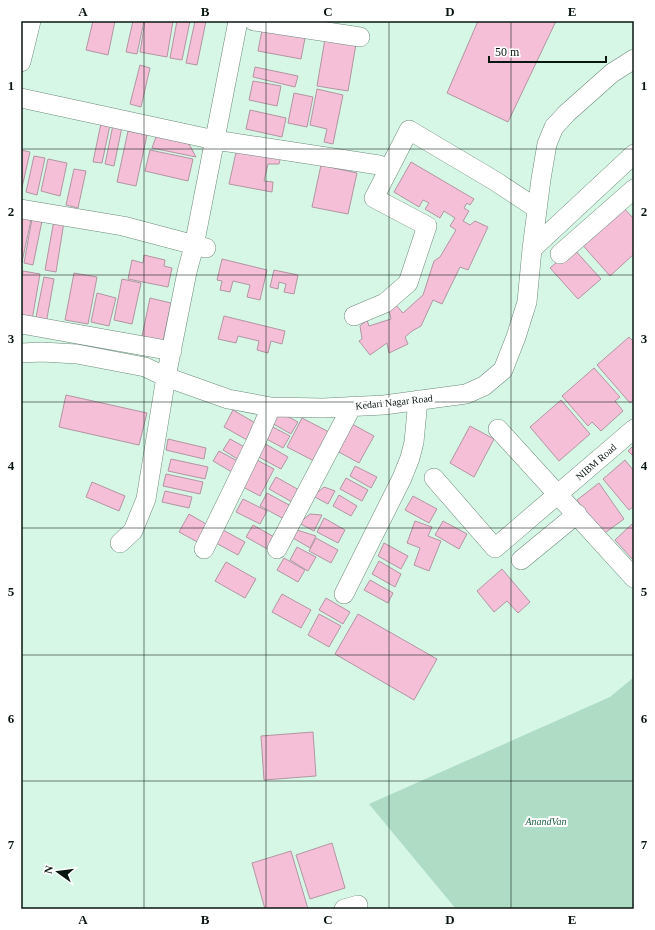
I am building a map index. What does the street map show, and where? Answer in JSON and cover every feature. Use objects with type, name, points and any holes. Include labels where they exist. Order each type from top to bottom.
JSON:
[{"type":"street","points":[[21,62],[31,21]]},
{"type":"street","points":[[221,141],[238,21]]},
{"type":"street","points":[[120,543],[133,531],[146,499],[221,141],[251,21]]},
{"type":"street","points":[[254,21],[360,37]]},
{"type":"street","name":"Kedari Nagar Road","points":[[21,353],[42,352],[77,354],[145,367],[172,379],[228,399],[271,406],[323,408],[384,405],[466,394],[484,386],[503,370],[516,337],[527,302],[536,208],[547,144],[554,127],[567,113],[612,73],[634,59]]},
{"type":"street","points":[[21,98],[221,141],[379,165]]},
{"type":"street","points":[[354,316],[385,303],[408,283],[427,226],[374,198],[409,130],[494,180],[536,208]]},
{"type":"street","points":[[532,249],[634,154]]},
{"type":"street","points":[[560,254],[634,189]]},
{"type":"street","points":[[21,209],[123,226],[200,247]]},
{"type":"street","points":[[172,379],[172,351],[187,272],[200,247]]},
{"type":"street","points":[[21,324],[172,351]]},
{"type":"street","points":[[344,594],[402,478],[410,458],[414,442],[418,400]]},
{"type":"street","points":[[204,549],[255,444],[271,406]]},
{"type":"street","points":[[277,549],[352,406]]},
{"type":"street","points":[[498,429],[634,578]]},
{"type":"street","name":"NIBM Road","points":[[434,478],[495,548],[559,495],[634,429]]},
{"type":"street","points":[[521,560],[576,514]]},
{"type":"green space","name":"AnandVan","points":[[634,677],[634,909],[456,909],[369,804],[610,697]]},
{"type":"building","points":[[93,21],[115,21],[108,55],[86,50]]},
{"type":"building","points":[[133,21],[144,21],[137,54],[126,52]]},
{"type":"building","points":[[145,21],[173,21],[167,57],[140,52]]},
{"type":"building","points":[[177,21],[190,21],[182,60],[170,58]]},
{"type":"building","points":[[195,21],[206,21],[197,65],[186,63]]},
{"type":"building","points":[[478,21],[556,21],[508,122],[447,93]]},
{"type":"building","points":[[262,30],[305,38],[301,59],[258,51]]},
{"type":"building","points":[[325,39],[356,44],[348,91],[317,86]]},
{"type":"building","points":[[140,65],[150,68],[141,107],[130,104]]},
{"type":"building","points":[[255,67],[298,76],[295,87],[253,77]]},
{"type":"building","points":[[253,81],[281,86],[277,106],[249,100]]},
{"type":"building","points":[[317,89],[343,95],[333,144],[324,142],[327,129],[310,125]]},
{"type":"building","points":[[294,93],[313,97],[307,127],[288,123]]},
{"type":"building","points":[[250,110],[286,118],[282,137],[246,129]]},
{"type":"building","points":[[114,120],[123,122],[114,166],[105,164]]},
{"type":"building","points":[[101,123],[110,125],[102,163],[93,162]]},
{"type":"building","points":[[128,131],[147,135],[136,186],[117,182]]},
{"type":"building","points":[[157,134],[189,144],[196,157],[152,148]]},
{"type":"building","points":[[237,148],[281,156],[279,164],[268,164],[264,181],[273,182],[272,192],[229,184]]},
{"type":"building","points":[[21,150],[30,152],[21,192]]},
{"type":"building","points":[[150,150],[193,159],[188,181],[145,171]]},
{"type":"building","points":[[34,156],[45,158],[37,195],[26,192]]},
{"type":"building","points":[[48,159],[67,163],[60,196],[41,191]]},
{"type":"building","points":[[411,162],[474,199],[470,205],[467,203],[464,208],[469,211],[463,221],[470,225],[475,221],[488,227],[468,270],[460,267],[442,304],[433,300],[421,326],[405,337],[408,344],[389,353],[387,343],[370,355],[359,341],[362,339],[360,326],[367,320],[369,326],[391,319],[388,306],[396,305],[403,313],[423,295],[434,261],[440,257],[456,230],[450,226],[455,218],[444,211],[440,218],[425,209],[429,203],[423,200],[419,207],[394,192]]},
{"type":"building","points":[[321,165],[357,173],[348,214],[312,207]]},
{"type":"building","points":[[74,169],[86,171],[78,208],[66,205]]},
{"type":"building","points":[[620,204],[634,219],[634,254],[610,276],[579,241]]},
{"type":"building","points":[[21,218],[31,220],[22,262],[21,262]]},
{"type":"building","points":[[32,219],[42,221],[33,265],[24,263]]},
{"type":"building","points":[[54,220],[64,222],[56,272],[45,270]]},
{"type":"building","points":[[573,248],[601,279],[578,299],[550,268]]},
{"type":"building","points":[[144,255],[165,260],[164,266],[172,268],[168,287],[128,279],[132,260],[143,263]]},
{"type":"building","points":[[222,259],[267,270],[260,300],[247,297],[250,285],[233,281],[230,292],[220,290],[222,281],[217,280]]},
{"type":"building","points":[[274,270],[298,275],[294,294],[284,292],[286,284],[279,282],[278,289],[270,287]]},
{"type":"building","points":[[23,271],[40,274],[32,320],[21,318],[21,285]]},
{"type":"building","points":[[74,273],[97,277],[88,324],[65,320]]},
{"type":"building","points":[[44,277],[54,279],[46,324],[35,322]]},
{"type":"building","points":[[122,279],[141,283],[132,324],[114,320]]},
{"type":"building","points":[[97,293],[116,298],[109,326],[91,322]]},
{"type":"building","points":[[150,298],[171,303],[162,346],[141,341]]},
{"type":"building","points":[[224,316],[285,331],[282,344],[271,341],[268,353],[257,350],[259,341],[238,336],[236,343],[218,339]]},
{"type":"building","points":[[629,337],[634,342],[634,400],[630,403],[597,365]]},
{"type":"building","points":[[594,368],[620,397],[615,401],[623,411],[601,431],[592,422],[588,426],[562,396]]},
{"type":"building","points":[[66,395],[147,413],[139,445],[59,427]]},
{"type":"building","points":[[561,400],[590,434],[559,461],[530,427]]},
{"type":"building","points":[[233,410],[257,424],[247,440],[224,427]]},
{"type":"building","points":[[276,410],[298,422],[291,434],[270,422]]},
{"type":"building","points":[[302,418],[329,432],[314,461],[287,447]]},
{"type":"building","points":[[267,424],[290,436],[283,448],[261,436]]},
{"type":"building","points":[[352,424],[374,436],[359,463],[337,451]]},
{"type":"building","points":[[470,426],[494,439],[474,477],[450,463]]},
{"type":"building","points":[[168,439],[206,448],[204,459],[166,450]]},
{"type":"building","points":[[230,439],[250,450],[244,463],[223,450]]},
{"type":"building","points":[[262,442],[288,457],[281,469],[255,455]]},
{"type":"building","points":[[634,445],[634,457],[628,451]]},
{"type":"building","points":[[219,451],[243,464],[237,475],[213,461]]},
{"type":"building","points":[[171,459],[208,467],[205,479],[168,471]]},
{"type":"building","points":[[255,459],[274,469],[260,496],[241,486]]},
{"type":"building","points":[[625,460],[634,471],[634,506],[629,510],[603,479]]},
{"type":"building","points":[[355,466],[377,477],[371,488],[350,476]]},
{"type":"building","points":[[166,474],[203,482],[200,494],[163,486]]},
{"type":"building","points":[[276,477],[299,490],[292,502],[269,489]]},
{"type":"building","points":[[346,478],[368,490],[362,501],[340,489]]},
{"type":"building","points":[[92,482],[125,496],[119,511],[86,497]]},
{"type":"building","points":[[599,483],[624,519],[602,535],[577,500]]},
{"type":"building","points":[[324,487],[335,491],[328,504],[313,496]]},
{"type":"building","points":[[165,491],[192,497],[189,508],[162,502]]},
{"type":"building","points":[[267,493],[291,506],[284,519],[260,506]]},
{"type":"building","points":[[339,495],[357,506],[351,516],[333,506]]},
{"type":"building","points":[[413,496],[437,509],[429,523],[405,510]]},
{"type":"building","points":[[243,499],[267,511],[260,524],[236,512]]},
{"type":"building","points":[[189,514],[211,527],[203,545],[179,532]]},
{"type":"building","points":[[310,514],[322,515],[314,531],[299,523]]},
{"type":"building","points":[[324,518],[345,530],[338,543],[317,532]]},
{"type":"building","points":[[415,521],[432,527],[428,536],[441,541],[429,571],[414,565],[420,548],[407,543]]},
{"type":"building","points":[[443,521],[467,534],[459,549],[435,535]]},
{"type":"building","points":[[632,524],[634,527],[634,561],[615,540]]},
{"type":"building","points":[[253,525],[276,538],[269,550],[246,537]]},
{"type":"building","points":[[223,530],[245,542],[238,555],[216,543]]},
{"type":"building","points":[[297,530],[316,536],[310,548],[293,538]]},
{"type":"building","points":[[316,538],[338,550],[331,563],[309,551]]},
{"type":"building","points":[[384,543],[408,556],[401,569],[378,556]]},
{"type":"building","points":[[297,547],[316,557],[308,571],[290,560]]},
{"type":"building","points":[[284,558],[305,570],[298,582],[277,570]]},
{"type":"building","points":[[379,561],[401,574],[395,587],[372,574]]},
{"type":"building","points":[[226,562],[256,579],[245,598],[215,581]]},
{"type":"building","points":[[502,569],[530,602],[518,613],[507,601],[494,612],[477,591]]},
{"type":"building","points":[[370,580],[393,593],[388,603],[364,590]]},
{"type":"building","points":[[282,594],[311,610],[301,628],[272,612]]},
{"type":"building","points":[[326,598],[350,612],[343,624],[319,610]]},
{"type":"building","points":[[319,614],[341,626],[329,647],[308,635]]},
{"type":"building","points":[[358,614],[437,659],[414,700],[335,654]]},
{"type":"building","points":[[313,732],[316,776],[264,780],[261,736]]},
{"type":"building","points":[[332,843],[345,888],[310,899],[296,855]]},
{"type":"building","points":[[291,851],[308,909],[265,909],[252,863]]}]
